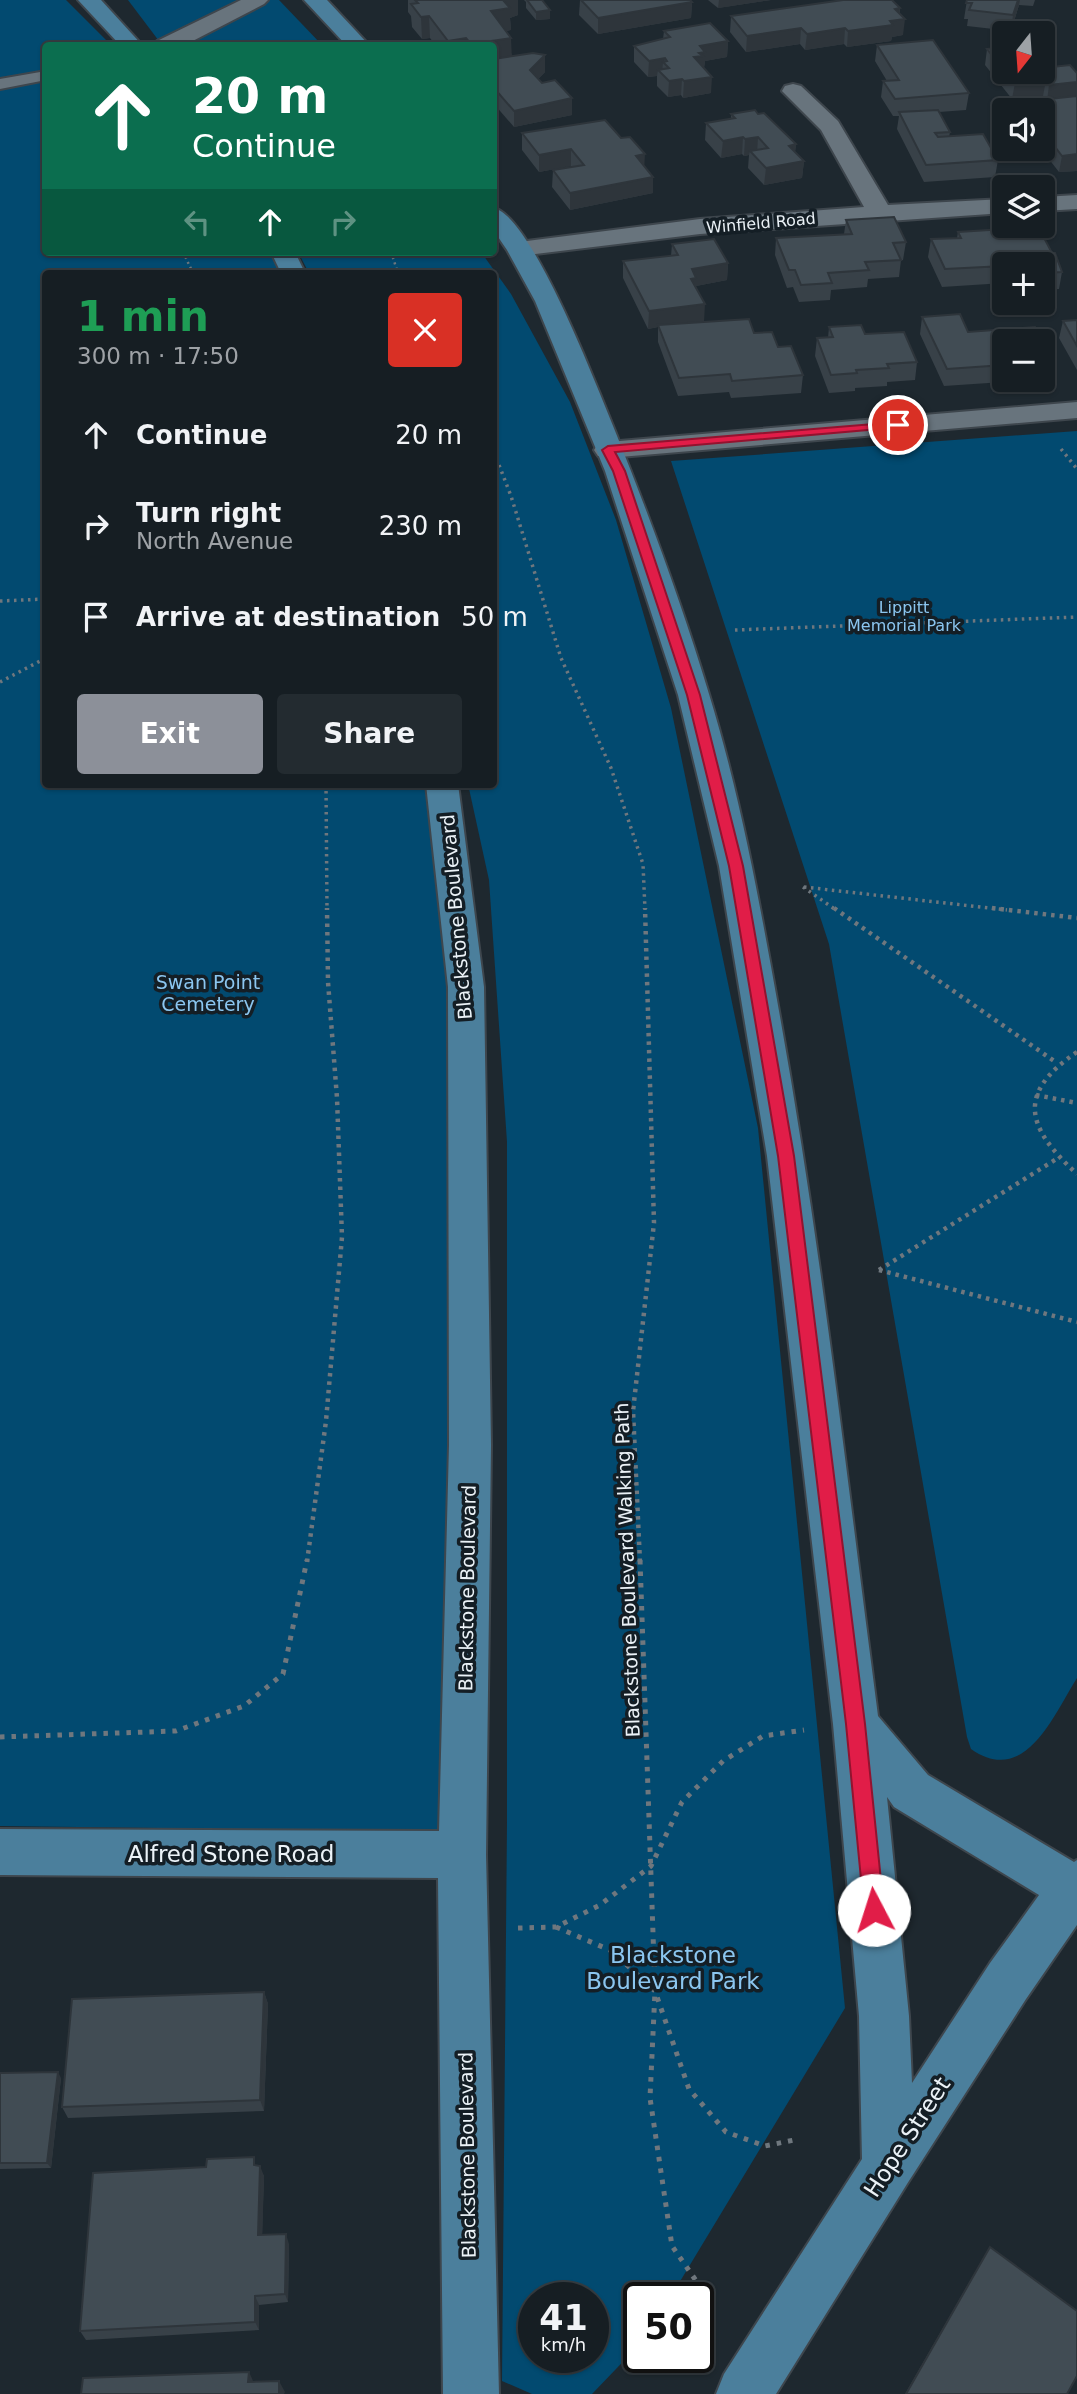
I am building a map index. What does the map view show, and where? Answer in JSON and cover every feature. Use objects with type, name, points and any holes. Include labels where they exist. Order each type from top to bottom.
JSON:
[{"type":"main road","points":[[89,0],[129,42]]},
{"type":"main road","points":[[315,0],[356,42]]},
{"type":"main road","points":[[497,219],[519,249],[548,301],[619,471],[694,695],[736,866],[786,1156],[834,1726],[884,2016],[888,2165]]},
{"type":"main road","name":"Blackstone Boulevard","points":[[443,788],[466,987],[470,1445],[462,1855],[471,2394]]},
{"type":"main road","points":[[834,1726],[911,1791],[1076,1888]]},
{"type":"main road","name":"Alfred Stone Road","points":[[0,1852],[462,1855]]},
{"type":"main road","name":"Hope Street","points":[[744,2394],[1008,1981],[1076,1888]]},
{"type":"street","points":[[173,42],[257,0]]},
{"type":"street","points":[[793,91],[830,126],[880,213]]},
{"type":"street","points":[[1055,203],[1077,202]]},
{"type":"street","name":"Winfield Road","points":[[519,249],[624,234],[992,207]]},
{"type":"street","points":[[608,450],[1077,411]]},
{"type":"lane","points":[[0,84],[42,76]]},
{"type":"path","name":"Blackstone Boulevard Walking Path","points":[[497,460],[511,496],[561,658],[611,768],[643,864],[654,1223],[633,1410],[645,1670],[655,1991],[650,2098],[672,2246],[697,2282]]},
{"type":"path","points":[[0,601],[42,599]]},
{"type":"path","points":[[735,630],[1077,617]]},
{"type":"path","points":[[0,682],[42,660]]},
{"type":"path","points":[[0,1737],[176,1731],[244,1706],[283,1674],[308,1554],[326,1421],[342,1237],[337,1098],[328,982],[326,788]]},
{"type":"path","points":[[1056,1063],[803,887],[1077,918]]},
{"type":"path","points":[[1077,1052],[1056,1063],[1043,1078],[1036,1095],[1035,1116],[1043,1138],[1058,1158],[1077,1174]]},
{"type":"path","points":[[1036,1095],[1077,1103]]},
{"type":"path","points":[[1058,1158],[879,1269],[1077,1322]]},
{"type":"path","points":[[509,1929],[556,1927],[600,1905],[651,1866],[682,1802],[723,1761],[762,1736],[834,1726]]},
{"type":"path","points":[[556,1927],[612,1951],[655,1991],[689,2089],[726,2132],[765,2146],[794,2140]]},
{"type":"green space","name":"Swan Point Cemetery","points":[[0,0],[66,0],[108,42],[42,42],[42,256],[291,256],[300,270],[42,270],[42,788],[441,788],[451,854],[461,1832],[0,1826]]},
{"type":"green space","points":[[128,0],[279,0],[319,42],[160,42]]},
{"type":"green space","name":"Blackstone Boulevard Park","points":[[300,256],[484,256],[494,270],[307,270]]},
{"type":"green space","name":"Blackstone Boulevard Park","points":[[497,274],[511,294],[570,402],[616,520],[671,708],[758,1128],[845,2008],[680,2282],[623,2282],[623,2362],[592,2394],[532,2394],[502,2381],[507,1822],[507,1142],[489,880],[469,788],[497,788]]},
{"type":"green space","name":"Lippitt Memorial Park","points":[[1077,431],[1077,1678],[1035,1742],[1022,1753],[1007,1759],[990,1758],[971,1749],[967,1737],[829,944],[671,461]]},
{"type":"building","points":[[415,0],[503,0],[510,8],[491,11],[511,38],[484,42],[469,42],[466,38],[448,41],[429,16],[421,17],[411,4],[418,3]]},
{"type":"building","points":[[527,0],[542,0],[550,10],[536,12]]},
{"type":"building","points":[[581,0],[690,0],[692,2],[598,18]]},
{"type":"building","points":[[843,0],[892,0],[900,8],[895,9],[905,19],[890,21],[893,25],[848,31],[845,28],[807,34],[801,28],[747,36],[731,16]]},
{"type":"building","points":[[967,0],[1018,0],[1013,15],[969,10],[972,3],[966,3]]},
{"type":"building","points":[[710,23],[728,41],[700,46],[705,52],[699,53],[703,56],[694,57],[712,77],[669,81],[658,70],[669,68],[663,62],[667,61],[665,58],[649,61],[634,46],[670,37],[664,31]]},
{"type":"building","points":[[933,40],[969,93],[895,99],[883,81],[899,80],[877,45]]},
{"type":"building","points":[[533,53],[545,55],[530,70],[542,83],[555,80],[572,98],[514,111],[497,91],[497,59]]},
{"type":"building","points":[[1070,65],[1077,73],[1077,82],[1049,85],[1055,84],[1055,67]]},
{"type":"building","points":[[1077,96],[1077,154],[1062,156],[1055,147],[1055,98]]},
{"type":"building","points":[[755,110],[758,114],[764,113],[796,144],[789,146],[804,161],[766,168],[750,151],[768,148],[758,137],[723,141],[706,123],[735,118],[731,114]]},
{"type":"building","points":[[938,110],[950,132],[935,133],[938,137],[983,134],[992,150],[992,160],[926,165],[899,112]]},
{"type":"building","points":[[605,120],[621,138],[630,137],[645,154],[636,156],[653,177],[570,193],[553,170],[584,165],[571,149],[539,155],[522,133]]},
{"type":"building","points":[[894,217],[906,242],[893,243],[901,260],[865,262],[869,270],[828,273],[832,283],[801,285],[795,270],[789,270],[776,238],[852,234],[846,220]]},
{"type":"building","points":[[992,230],[992,238],[1044,238],[1051,252],[992,252],[992,267],[945,269],[931,239],[961,238],[958,232]]},
{"type":"building","points":[[714,239],[728,263],[692,269],[696,278],[691,279],[705,304],[649,311],[623,261],[678,255],[672,244]]},
{"type":"building","points":[[1055,253],[1062,272],[1055,272]]},
{"type":"building","points":[[960,314],[968,332],[992,330],[992,366],[947,369],[922,317]]},
{"type":"building","points":[[749,319],[754,333],[772,332],[778,347],[791,346],[803,375],[732,381],[730,374],[679,378],[658,325]]},
{"type":"building","points":[[1077,320],[1077,346],[1063,321]]},
{"type":"building","points":[[861,325],[865,334],[904,332],[917,362],[887,364],[889,368],[831,375],[817,338],[833,337],[829,327]]},
{"type":"building","points":[[264,1992],[260,2100],[62,2107],[72,1999]]},
{"type":"building","points":[[58,2072],[47,2163],[0,2163],[0,2073]]},
{"type":"building","points":[[254,2157],[254,2165],[260,2166],[258,2235],[286,2234],[285,2294],[255,2296],[255,2322],[80,2331],[93,2173],[206,2167],[207,2159]]},
{"type":"building","points":[[990,2247],[1077,2311],[1077,2376],[1067,2394],[906,2394]]},
{"type":"building","points":[[249,2372],[248,2382],[279,2381],[279,2394],[81,2394],[83,2378]]},
{"type":"route","points":[[874,1910],[856,1724],[786,1156],[736,866],[694,695],[619,471],[608,450],[898,425]]}]
